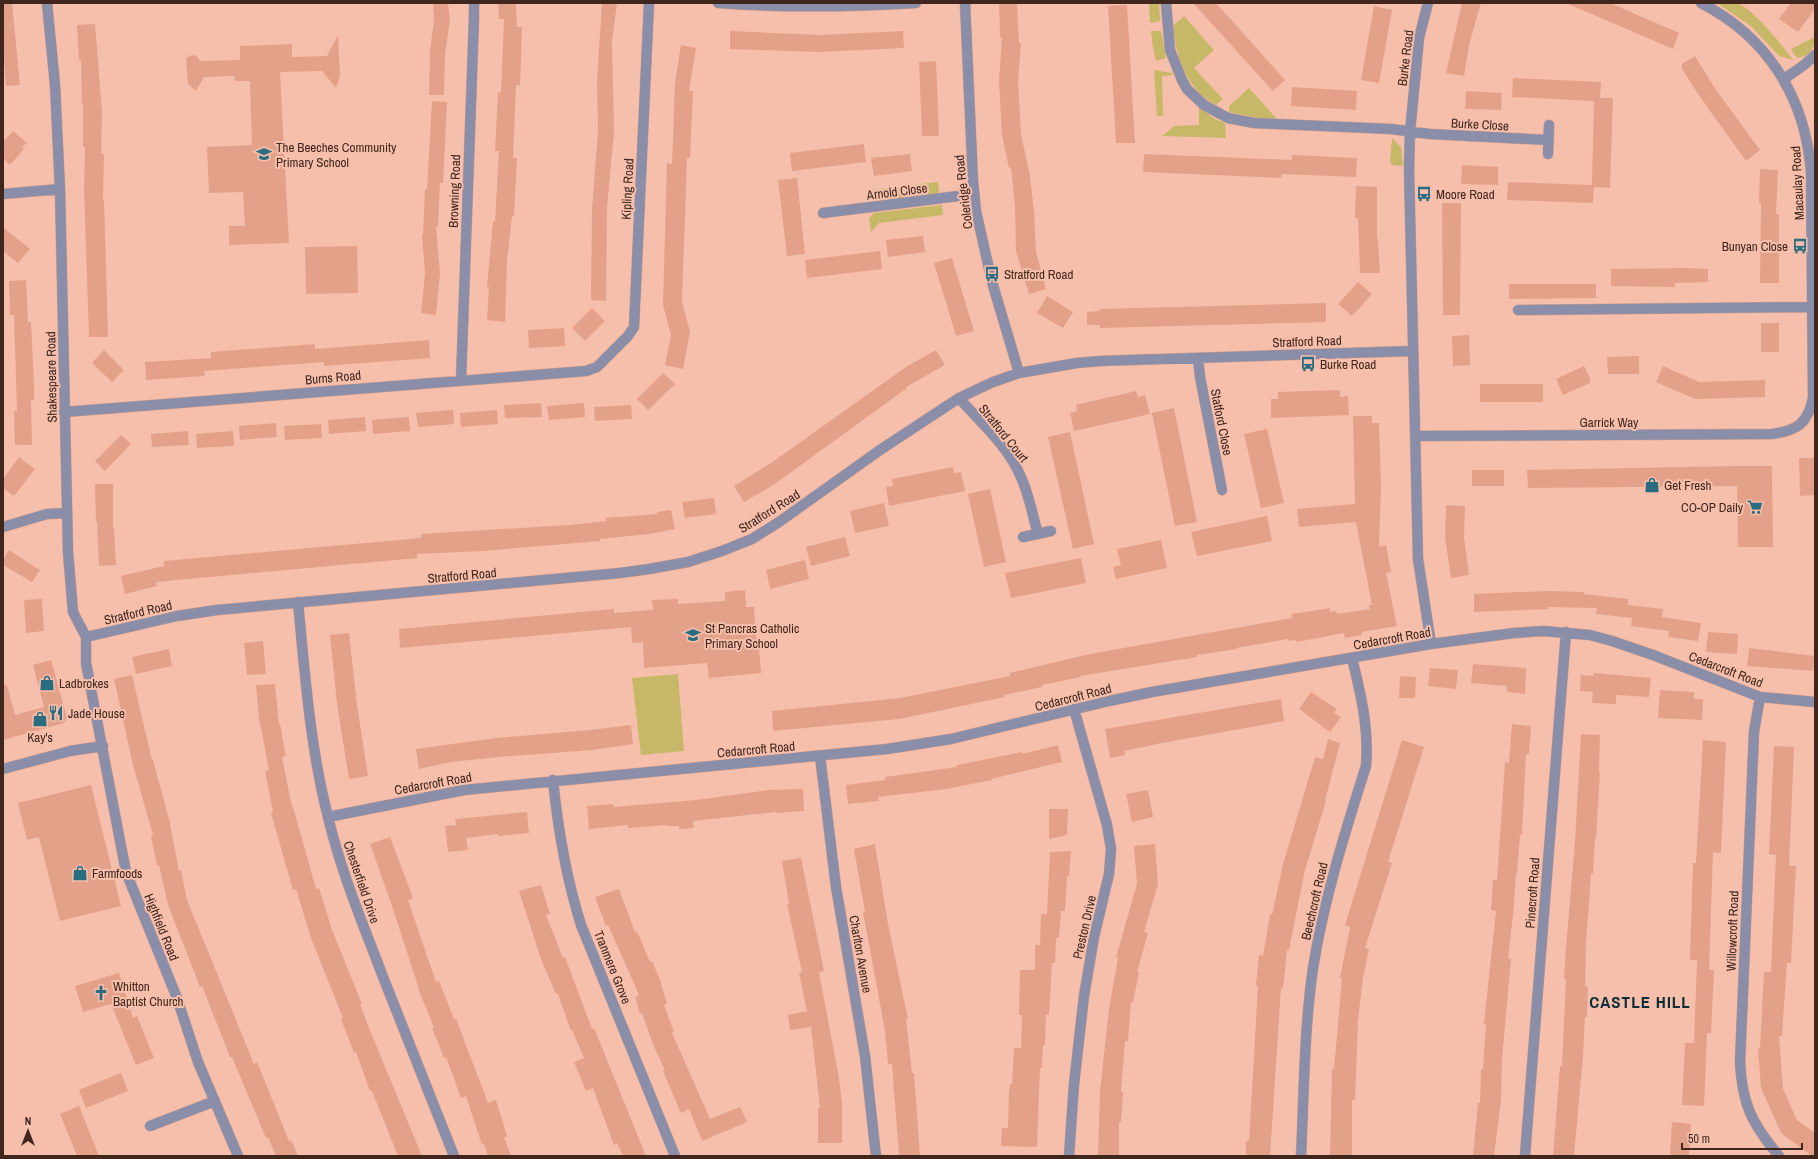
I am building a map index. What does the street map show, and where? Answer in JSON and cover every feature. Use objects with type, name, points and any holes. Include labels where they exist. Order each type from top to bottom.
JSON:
[{"type":"street","name":"Shakespeare Road","points":[[47,3],[55,85],[60,189],[68,552],[73,612],[86,637],[86,662],[103,746]]},
{"type":"street","name":"Browning Road","points":[[461,380],[474,3]]},
{"type":"street","name":"Kipling Road","points":[[601,364],[631,333],[634,324],[649,3]]},
{"type":"street","points":[[718,3],[800,6],[858,6],[916,3]]},
{"type":"street","name":"Coleridge Road","points":[[965,3],[974,194],[992,282],[1019,373]]},
{"type":"street","points":[[1166,3],[1170,50],[1177,70],[1188,89],[1204,105],[1218,114],[1228,118],[1254,123],[1410,132]]},
{"type":"street","name":"Burke Road","points":[[1428,3],[1419,38],[1410,132],[1409,168],[1412,351],[1416,436],[1418,559],[1431,644]]},
{"type":"street","name":"Macaulay Road","points":[[1701,3],[1720,14],[1748,36],[1784,79],[1800,112],[1808,139],[1810,155],[1814,332],[1813,398],[1810,412],[1801,425]]},
{"type":"street","points":[[1784,79],[1815,55]]},
{"type":"street","points":[[1548,154],[1549,125]]},
{"type":"street","name":"Burke Close","points":[[1410,132],[1548,140]]},
{"type":"street","points":[[3,194],[60,189]]},
{"type":"street","name":"Arnold Close","points":[[823,213],[974,194]]},
{"type":"street","points":[[1518,310],[1813,307]]},
{"type":"street","name":"Stratford Road","points":[[86,637],[177,616],[217,610],[620,573],[649,569],[702,557],[722,551],[757,536],[827,489],[880,450],[959,398],[993,382],[1019,373],[1077,363],[1100,361],[1412,351]]},
{"type":"street","name":"Statford Close","points":[[1198,358],[1200,377],[1222,490]]},
{"type":"street","name":"Burns Road","points":[[64,412],[586,371],[601,364]]},
{"type":"street","name":"Stratford Court","points":[[959,398],[1004,449],[1016,465],[1023,481],[1038,534]]},
{"type":"street","name":"Garrick Way","points":[[1416,436],[1772,434],[1786,432],[1801,425]]},
{"type":"street","points":[[3,527],[47,514],[67,513]]},
{"type":"street","points":[[1023,537],[1052,531]]},
{"type":"street","name":"Chesterfield Drive","points":[[298,602],[309,717],[328,817],[339,856],[361,920],[454,1156]]},
{"type":"street","name":"Cedarcroft Road","points":[[328,817],[457,791],[553,780],[887,749],[951,739],[1074,709],[1159,691],[1431,644],[1514,632],[1566,632],[1590,635],[1646,652],[1760,697],[1788,701],[1815,702]]},
{"type":"street","name":"Pinecroft Road","points":[[1525,1156],[1566,632]]},
{"type":"street","name":"Beechcroft Road","points":[[1301,1156],[1306,1043],[1314,962],[1325,906],[1366,766],[1368,743],[1366,719],[1352,658]]},
{"type":"street","name":"Willowcroft Road","points":[[1760,697],[1754,732],[1740,1062],[1743,1093],[1750,1115],[1759,1131],[1779,1156]]},
{"type":"street","name":"Preston Drive","points":[[1069,1156],[1074,1084],[1084,996],[1094,937],[1109,874],[1111,849],[1107,825],[1074,709]]},
{"type":"street","points":[[3,769],[70,751],[103,746]]},
{"type":"street","name":"Highfield Road","points":[[103,746],[126,872],[177,998],[198,1062],[238,1156]]},
{"type":"street","name":"Charlton Avenue","points":[[820,756],[836,887],[865,1056],[876,1156]]},
{"type":"street","name":"Tranmere Grove","points":[[553,780],[561,842],[573,897],[581,924],[675,1156]]},
{"type":"street","points":[[150,1126],[214,1101]]},
{"type":"shaded area","points":[[1149,3],[1159,3],[1160,21],[1150,23]]},
{"type":"shaded area","points":[[1717,3],[1736,3],[1742,5],[1750,11],[1766,27],[1793,60],[1779,56],[1752,27]]},
{"type":"shaded area","points":[[1184,16],[1214,50],[1194,68],[1223,99],[1216,105],[1197,91],[1190,82],[1180,61],[1173,26]]},
{"type":"shaded area","points":[[1151,31],[1161,31],[1166,58],[1156,61]]},
{"type":"shaded area","points":[[1815,37],[1814,45],[1808,54],[1797,58],[1791,49]]},
{"type":"shaded area","points":[[1154,70],[1172,73],[1173,75],[1162,76],[1163,116],[1157,116]]},
{"type":"shaded area","points":[[1249,88],[1277,119],[1264,119],[1229,112],[1229,106]]},
{"type":"shaded area","points":[[1199,107],[1215,119],[1225,123],[1226,138],[1162,136],[1174,126],[1199,125]]},
{"type":"shaded area","points":[[1392,138],[1401,147],[1403,166],[1392,165],[1390,161]]},
{"type":"shaded area","points":[[938,182],[939,193],[881,200],[870,198],[872,190]]},
{"type":"shaded area","points":[[942,205],[943,215],[879,223],[871,232],[869,218],[874,213]]},
{"type":"shaded area","points":[[678,674],[684,751],[641,755],[632,678]]},
{"type":"building","points":[[3,3],[12,3],[20,85],[6,86],[3,46]]},
{"type":"building","points":[[433,3],[448,3],[450,20],[445,54],[444,95],[429,95],[430,51],[434,20]]},
{"type":"building","points":[[498,3],[516,3],[517,27],[522,27],[520,85],[516,85],[513,158],[517,158],[514,216],[512,216],[507,261],[505,322],[487,320],[489,287],[487,287],[493,221],[495,222],[499,151],[495,151],[498,92],[501,93],[504,19],[499,19]]},
{"type":"building","points":[[602,3],[617,3],[612,42],[614,132],[607,208],[606,301],[591,300],[592,208],[598,132],[597,81]]},
{"type":"building","points":[[999,3],[1017,3],[1019,43],[1021,43],[1018,81],[1021,134],[1030,176],[1036,252],[1046,289],[1029,294],[1016,251],[1015,206],[1011,167],[1009,168],[1002,135],[999,80],[1002,37],[1000,37]]},
{"type":"building","points":[[1193,3],[1216,3],[1285,80],[1273,91]]},
{"type":"building","points":[[1462,3],[1481,3],[1469,45],[1464,76],[1446,73]]},
{"type":"building","points":[[1566,3],[1610,3],[1679,33],[1673,49]]},
{"type":"building","points":[[1791,3],[1815,3],[1815,9],[1798,32],[1779,19]]},
{"type":"building","points":[[1127,5],[1135,143],[1116,143],[1108,6]]},
{"type":"building","points":[[1374,6],[1392,10],[1379,83],[1361,80]]},
{"type":"building","points":[[95,24],[102,111],[101,154],[104,154],[103,200],[108,337],[89,337],[84,190],[85,147],[83,147],[81,60],[79,60],[77,25]]},
{"type":"building","points":[[730,31],[819,35],[903,31],[904,48],[819,52],[730,49]]},
{"type":"building","points":[[338,35],[340,76],[336,88],[322,71],[280,72],[289,243],[229,245],[229,226],[245,226],[243,192],[209,193],[207,147],[252,145],[250,81],[235,81],[234,76],[204,77],[196,91],[188,84],[186,58],[192,55],[197,56],[200,61],[240,60],[240,46],[292,44],[292,57],[327,56]]},
{"type":"building","points":[[681,45],[696,48],[689,91],[693,91],[690,158],[687,158],[682,302],[690,332],[683,369],[665,365],[671,335],[663,305],[667,163],[672,164],[675,83]]},
{"type":"building","points":[[1695,56],[1716,90],[1760,150],[1746,161],[1682,69],[1682,64]]},
{"type":"building","points":[[936,61],[939,136],[922,136],[919,62]]},
{"type":"building","points":[[1513,78],[1601,82],[1600,98],[1613,98],[1610,188],[1594,187],[1593,203],[1507,200],[1508,182],[1592,185],[1594,101],[1512,97]]},
{"type":"building","points":[[1292,87],[1357,91],[1356,110],[1291,106]]},
{"type":"building","points":[[1466,91],[1502,93],[1501,110],[1465,109]]},
{"type":"building","points":[[432,101],[447,102],[443,183],[440,183],[438,226],[436,226],[440,274],[436,315],[421,313],[425,274],[422,234],[425,189],[427,189]]},
{"type":"building","points":[[13,131],[27,143],[22,147],[24,149],[10,165],[3,158],[3,142]]},
{"type":"building","points":[[864,144],[866,162],[792,171],[790,153]]},
{"type":"building","points":[[910,154],[912,171],[874,176],[871,158]]},
{"type":"building","points":[[1144,154],[1292,160],[1292,155],[1357,158],[1356,177],[1282,174],[1281,178],[1143,172]]},
{"type":"building","points":[[1462,165],[1498,167],[1498,185],[1461,184]]},
{"type":"building","points":[[1760,169],[1778,170],[1776,214],[1779,214],[1779,283],[1760,283]]},
{"type":"building","points":[[797,178],[805,254],[787,256],[778,180]]},
{"type":"building","points":[[1356,186],[1377,187],[1377,239],[1380,273],[1360,273],[1358,218],[1355,218]]},
{"type":"building","points":[[1442,203],[1461,203],[1460,315],[1443,315]]},
{"type":"building","points":[[3,227],[30,249],[18,263],[3,251]]},
{"type":"building","points":[[923,236],[925,252],[888,257],[886,240]]},
{"type":"building","points":[[357,246],[358,293],[306,294],[305,247]]},
{"type":"building","points":[[880,251],[882,269],[807,278],[805,260]]},
{"type":"building","points":[[952,258],[974,331],[956,336],[934,263]]},
{"type":"building","points":[[1611,269],[1708,269],[1708,282],[1675,283],[1675,287],[1611,286]]},
{"type":"building","points":[[26,280],[28,322],[31,322],[34,383],[34,400],[31,400],[32,445],[15,445],[14,411],[17,411],[14,315],[10,315],[9,281]]},
{"type":"building","points":[[1358,282],[1372,294],[1352,316],[1338,304]]},
{"type":"building","points":[[1509,284],[1596,284],[1596,298],[1509,299]]},
{"type":"building","points":[[1047,296],[1073,312],[1063,328],[1037,313]]},
{"type":"building","points":[[1326,303],[1326,322],[1100,328],[1100,325],[1087,325],[1087,312],[1100,311],[1100,309]]},
{"type":"building","points":[[592,308],[605,321],[585,341],[572,328]]},
{"type":"building","points":[[1761,323],[1779,323],[1779,352],[1761,352]]},
{"type":"building","points":[[564,328],[565,346],[529,348],[528,330]]},
{"type":"building","points":[[1469,335],[1470,365],[1453,366],[1452,336]]},
{"type":"building","points":[[429,340],[430,358],[324,366],[324,362],[204,371],[205,376],[146,380],[145,362],[211,358],[211,352],[315,344],[315,349]]},
{"type":"building","points":[[104,350],[124,370],[112,382],[92,363]]},
{"type":"building","points":[[936,350],[945,365],[906,387],[907,388],[772,486],[744,502],[734,486],[771,463],[906,367]]},
{"type":"building","points":[[1639,356],[1639,374],[1608,374],[1607,357]]},
{"type":"building","points":[[1584,366],[1590,378],[1590,383],[1563,395],[1556,379]]},
{"type":"building","points":[[1663,366],[1699,382],[1765,380],[1765,397],[1695,399],[1656,382]]},
{"type":"building","points":[[663,373],[675,384],[648,410],[637,399]]},
{"type":"building","points":[[1480,384],[1543,384],[1543,402],[1480,402]]},
{"type":"building","points":[[1340,390],[1340,397],[1348,396],[1349,415],[1271,418],[1271,399],[1278,399],[1278,392]]},
{"type":"building","points":[[1136,391],[1138,397],[1145,395],[1150,414],[1074,431],[1070,413],[1077,411],[1076,405]]},
{"type":"building","points":[[541,403],[542,417],[505,418],[504,405]]},
{"type":"building","points":[[584,403],[585,417],[549,420],[547,406]]},
{"type":"building","points":[[631,405],[632,419],[595,421],[594,407]]},
{"type":"building","points":[[1174,408],[1197,522],[1175,526],[1152,413]]},
{"type":"building","points":[[453,410],[454,424],[418,427],[416,413]]},
{"type":"building","points":[[497,410],[498,424],[461,427],[460,413]]},
{"type":"building","points":[[1353,416],[1372,416],[1372,423],[1379,423],[1381,485],[1379,547],[1386,545],[1391,572],[1386,573],[1397,626],[1362,632],[1362,635],[1345,638],[1344,633],[1297,642],[1296,640],[1289,641],[1288,639],[1197,655],[1197,657],[1080,676],[1081,677],[1042,685],[1042,687],[1004,695],[1005,697],[899,719],[773,731],[772,711],[900,698],[1010,676],[1010,673],[1090,654],[1292,618],[1292,614],[1330,608],[1330,612],[1336,611],[1337,614],[1370,609],[1369,605],[1372,605],[1356,522],[1299,527],[1297,509],[1355,504]]},
{"type":"building","points":[[365,417],[366,431],[329,434],[328,420]]},
{"type":"building","points":[[409,417],[410,431],[373,434],[372,420]]},
{"type":"building","points":[[276,423],[277,437],[240,440],[239,426]]},
{"type":"building","points":[[321,424],[322,438],[285,440],[284,426]]},
{"type":"building","points":[[1267,429],[1284,503],[1261,508],[1244,434]]},
{"type":"building","points":[[188,431],[189,445],[152,447],[151,434]]},
{"type":"building","points":[[233,431],[234,446],[197,448],[196,434]]},
{"type":"building","points":[[1070,432],[1094,544],[1073,549],[1048,437]]},
{"type":"building","points":[[121,435],[131,444],[105,471],[95,461]]},
{"type":"building","points":[[19,457],[35,469],[14,496],[3,488],[3,479]]},
{"type":"building","points":[[1799,458],[1815,458],[1815,495],[1800,496]]},
{"type":"building","points":[[1772,466],[1773,547],[1738,547],[1737,486],[1528,488],[1527,470]]},
{"type":"building","points":[[953,467],[954,473],[961,472],[965,491],[889,506],[886,487],[893,486],[892,479]]},
{"type":"building","points":[[1472,470],[1504,470],[1504,486],[1472,486]]},
{"type":"building","points":[[95,484],[113,484],[113,528],[116,565],[99,566]]},
{"type":"building","points":[[990,489],[1006,562],[984,567],[968,494]]},
{"type":"building","points":[[714,498],[716,514],[685,518],[682,502]]},
{"type":"building","points":[[884,503],[889,526],[855,533],[850,511]]},
{"type":"building","points":[[1446,505],[1465,506],[1464,537],[1469,575],[1451,578],[1445,537]]},
{"type":"building","points":[[671,510],[675,529],[649,534],[600,539],[600,541],[483,551],[417,554],[417,558],[156,582],[157,586],[125,594],[121,576],[164,566],[164,561],[421,538],[421,534],[570,525],[606,521],[606,518],[657,514],[657,512]]},
{"type":"building","points":[[1267,516],[1272,541],[1197,556],[1191,532]]},
{"type":"building","points":[[845,537],[850,556],[811,566],[806,547]]},
{"type":"building","points":[[1161,540],[1167,568],[1116,579],[1113,567],[1121,565],[1117,549]]},
{"type":"building","points":[[9,550],[40,570],[32,582],[3,565],[3,560]]},
{"type":"building","points":[[1081,558],[1086,583],[1011,598],[1005,573]]},
{"type":"building","points":[[805,560],[809,579],[770,589],[766,570]]},
{"type":"building","points":[[745,590],[746,607],[754,607],[757,650],[759,650],[761,673],[709,678],[707,663],[644,668],[643,642],[632,643],[631,627],[400,648],[399,629],[614,609],[614,613],[653,610],[652,600],[678,599],[678,604],[725,601],[725,592]]},
{"type":"building","points":[[1547,591],[1584,592],[1584,594],[1628,599],[1628,605],[1663,609],[1662,617],[1701,623],[1698,641],[1668,637],[1669,631],[1631,626],[1632,618],[1596,614],[1597,608],[1548,607],[1548,609],[1474,612],[1474,594]]},
{"type":"building","points":[[42,599],[44,631],[26,633],[24,600]]},
{"type":"building","points":[[1708,632],[1738,634],[1737,654],[1706,652]]},
{"type":"building","points":[[349,633],[357,705],[368,776],[349,779],[337,704],[330,635]]},
{"type":"building","points":[[263,641],[266,674],[247,675],[244,643]]},
{"type":"building","points":[[1749,648],[1815,656],[1813,671],[1747,666]]},
{"type":"building","points":[[169,649],[172,666],[136,674],[132,657]]},
{"type":"building","points":[[51,660],[67,718],[64,723],[3,740],[3,685],[7,685],[15,715],[44,707],[33,665]]},
{"type":"building","points":[[1473,664],[1526,668],[1525,694],[1507,692],[1507,686],[1471,683]]},
{"type":"building","points":[[1430,668],[1458,670],[1456,689],[1428,686]]},
{"type":"building","points":[[1594,673],[1651,678],[1649,697],[1616,695],[1616,704],[1592,703],[1593,692],[1580,691],[1581,675],[1593,676]]},
{"type":"building","points":[[132,675],[152,760],[169,819],[179,871],[181,870],[187,900],[254,1064],[257,1062],[289,1141],[291,1140],[298,1156],[276,1156],[268,1137],[266,1138],[232,1057],[230,1057],[202,986],[200,987],[168,905],[159,865],[157,865],[151,836],[153,835],[133,765],[114,679]]},
{"type":"building","points":[[1400,676],[1416,677],[1415,698],[1399,698]]},
{"type":"building","points":[[275,684],[279,725],[280,724],[286,756],[282,757],[292,807],[316,889],[319,888],[332,930],[362,1004],[360,1004],[369,1028],[422,1156],[398,1156],[341,1019],[343,1018],[311,938],[296,889],[293,890],[271,813],[273,812],[265,771],[269,770],[259,718],[256,685]]},
{"type":"building","points":[[1660,690],[1694,692],[1694,699],[1703,699],[1702,720],[1658,718]]},
{"type":"building","points":[[1311,692],[1337,709],[1334,713],[1341,717],[1330,732],[1299,709]]},
{"type":"building","points":[[1281,699],[1284,721],[1124,751],[1125,755],[1110,758],[1105,729]]},
{"type":"building","points":[[1512,724],[1531,726],[1529,754],[1526,754],[1522,835],[1520,835],[1508,958],[1511,959],[1502,1059],[1501,1100],[1494,1156],[1473,1156],[1478,1103],[1480,1103],[1481,1069],[1483,1069],[1486,1024],[1484,1024],[1496,911],[1491,910],[1493,880],[1497,880],[1505,762],[1509,763]]},
{"type":"building","points":[[631,725],[633,744],[593,750],[451,762],[419,769],[416,749],[496,738]]},
{"type":"building","points":[[1581,734],[1600,735],[1600,772],[1596,838],[1593,874],[1591,874],[1586,944],[1585,986],[1588,987],[1587,1017],[1585,1017],[1574,1156],[1553,1156],[1560,1066],[1562,1066],[1566,979],[1564,979],[1575,842]]},
{"type":"building","points":[[1328,739],[1340,743],[1326,801],[1305,870],[1289,950],[1287,950],[1283,989],[1281,988],[1270,1156],[1246,1156],[1246,1141],[1249,1141],[1258,986],[1256,985],[1259,955],[1263,956],[1270,914],[1272,915],[1283,864],[1315,757],[1323,759]]},
{"type":"building","points":[[1402,740],[1424,747],[1388,862],[1392,863],[1365,948],[1369,949],[1363,978],[1358,1020],[1355,1100],[1352,1100],[1352,1156],[1330,1156],[1332,1069],[1334,1069],[1342,978],[1340,978],[1350,927],[1345,925]]},
{"type":"building","points":[[1703,740],[1726,742],[1721,853],[1713,852],[1709,970],[1714,970],[1711,1033],[1707,1033],[1704,1106],[1682,1105],[1685,1043],[1694,1043],[1697,960],[1690,960],[1693,863],[1696,863]]},
{"type":"building","points":[[1058,745],[1062,762],[991,779],[992,780],[946,789],[878,797],[879,801],[848,804],[846,785],[885,780],[885,777],[957,767],[957,765],[1022,752],[1022,754]]},
{"type":"building","points":[[1774,746],[1794,747],[1789,866],[1796,866],[1791,963],[1787,963],[1782,1036],[1779,1036],[1783,1089],[1797,1120],[1815,1133],[1815,1156],[1812,1156],[1781,1133],[1761,1088],[1758,1049],[1760,1048],[1764,972],[1771,972],[1776,855],[1769,854]]},
{"type":"building","name":"Farmfoods","points":[[91,785],[121,906],[60,921],[39,837],[27,840],[18,803]]},
{"type":"building","points":[[803,789],[804,811],[776,812],[693,821],[694,828],[679,829],[679,826],[667,825],[628,828],[628,825],[589,829],[587,806],[613,804],[614,807],[696,800],[769,790]]},
{"type":"building","points":[[1148,790],[1153,817],[1132,822],[1126,794]]},
{"type":"building","points":[[1049,809],[1068,809],[1067,835],[1049,839]]},
{"type":"building","points":[[527,812],[529,833],[498,836],[498,834],[466,838],[468,850],[448,852],[445,826],[456,825],[455,819]]},
{"type":"building","points":[[390,837],[413,898],[408,900],[436,982],[439,981],[454,1019],[456,1019],[488,1103],[496,1100],[507,1136],[504,1138],[511,1156],[488,1156],[484,1144],[482,1145],[466,1096],[461,1098],[446,1057],[444,1058],[432,1028],[434,1027],[418,989],[390,900],[370,844]]},
{"type":"building","points":[[875,844],[888,924],[908,1019],[906,1019],[912,1073],[914,1073],[920,1156],[899,1156],[892,1064],[888,1064],[885,1031],[863,912],[865,912],[854,849]]},
{"type":"building","points":[[1155,844],[1158,884],[1144,932],[1148,933],[1137,972],[1139,973],[1133,1002],[1131,1002],[1128,1041],[1125,1041],[1121,1092],[1123,1092],[1121,1122],[1119,1122],[1119,1156],[1098,1156],[1100,1091],[1109,1009],[1118,958],[1116,957],[1137,884],[1134,846]]},
{"type":"building","points":[[1071,851],[1069,876],[1067,876],[1065,911],[1061,911],[1059,938],[1056,938],[1055,963],[1052,963],[1049,1015],[1046,1015],[1045,1045],[1043,1045],[1042,1068],[1040,1068],[1037,1147],[1001,1146],[1002,1128],[1008,1128],[1009,1091],[1010,1084],[1012,1084],[1014,1048],[1021,1048],[1022,1015],[1019,1015],[1020,970],[1035,970],[1035,945],[1040,945],[1041,914],[1047,914],[1050,852]]},
{"type":"building","points":[[801,858],[824,971],[819,972],[839,1078],[842,1104],[842,1143],[818,1143],[818,1108],[820,1108],[811,1027],[790,1030],[788,1015],[807,1011],[799,973],[802,972],[787,904],[789,904],[782,861]]},
{"type":"building","points":[[541,885],[550,914],[546,915],[563,958],[565,957],[592,1029],[594,1028],[646,1156],[623,1156],[617,1143],[614,1145],[593,1088],[586,1091],[574,1062],[584,1058],[572,1030],[571,1031],[558,994],[556,994],[541,959],[519,891]]},
{"type":"building","points":[[619,889],[635,932],[637,931],[650,962],[652,961],[660,980],[667,1004],[664,1005],[674,1032],[672,1033],[710,1119],[740,1107],[747,1122],[702,1141],[689,1109],[681,1113],[663,1071],[665,1070],[654,1047],[642,1013],[640,1014],[635,997],[639,995],[608,925],[606,926],[595,897]]},
{"type":"building","points":[[119,973],[133,1018],[137,1016],[154,1058],[136,1065],[111,1004],[83,1012],[75,986]]},
{"type":"building","points":[[121,1073],[128,1091],[86,1108],[79,1090]]},
{"type":"building","points":[[79,1106],[99,1156],[77,1156],[60,1114]]},
{"type":"building","points":[[1672,1122],[1691,1124],[1689,1156],[1670,1155]]},
{"type":"place","name":"The Beeches Community Primary School","points":[[264,154]]},
{"type":"place","name":"Moore Road","points":[[1424,194]]},
{"type":"place","name":"Bunyan Close","points":[[1800,246]]},
{"type":"place","name":"Stratford Road","points":[[992,274]]},
{"type":"place","name":"Burke Road","points":[[1308,364]]},
{"type":"place","name":"Get Fresh","points":[[1652,485]]},
{"type":"place","name":"CO-OP Daily","points":[[1755,507]]},
{"type":"place","name":"St Pancras Catholic Primary School","points":[[693,635]]},
{"type":"place","name":"Ladbrokes","points":[[47,683]]},
{"type":"place","name":"Jade House","points":[[56,713]]},
{"type":"place","name":"Kay's","points":[[40,719]]},
{"type":"place","name":"Farmfoods","points":[[80,873]]},
{"type":"place","name":"Whitton Baptist Church","points":[[101,993]]},
{"type":"district","name":"CASTLE HILL","points":[[1640,1002]]}]
